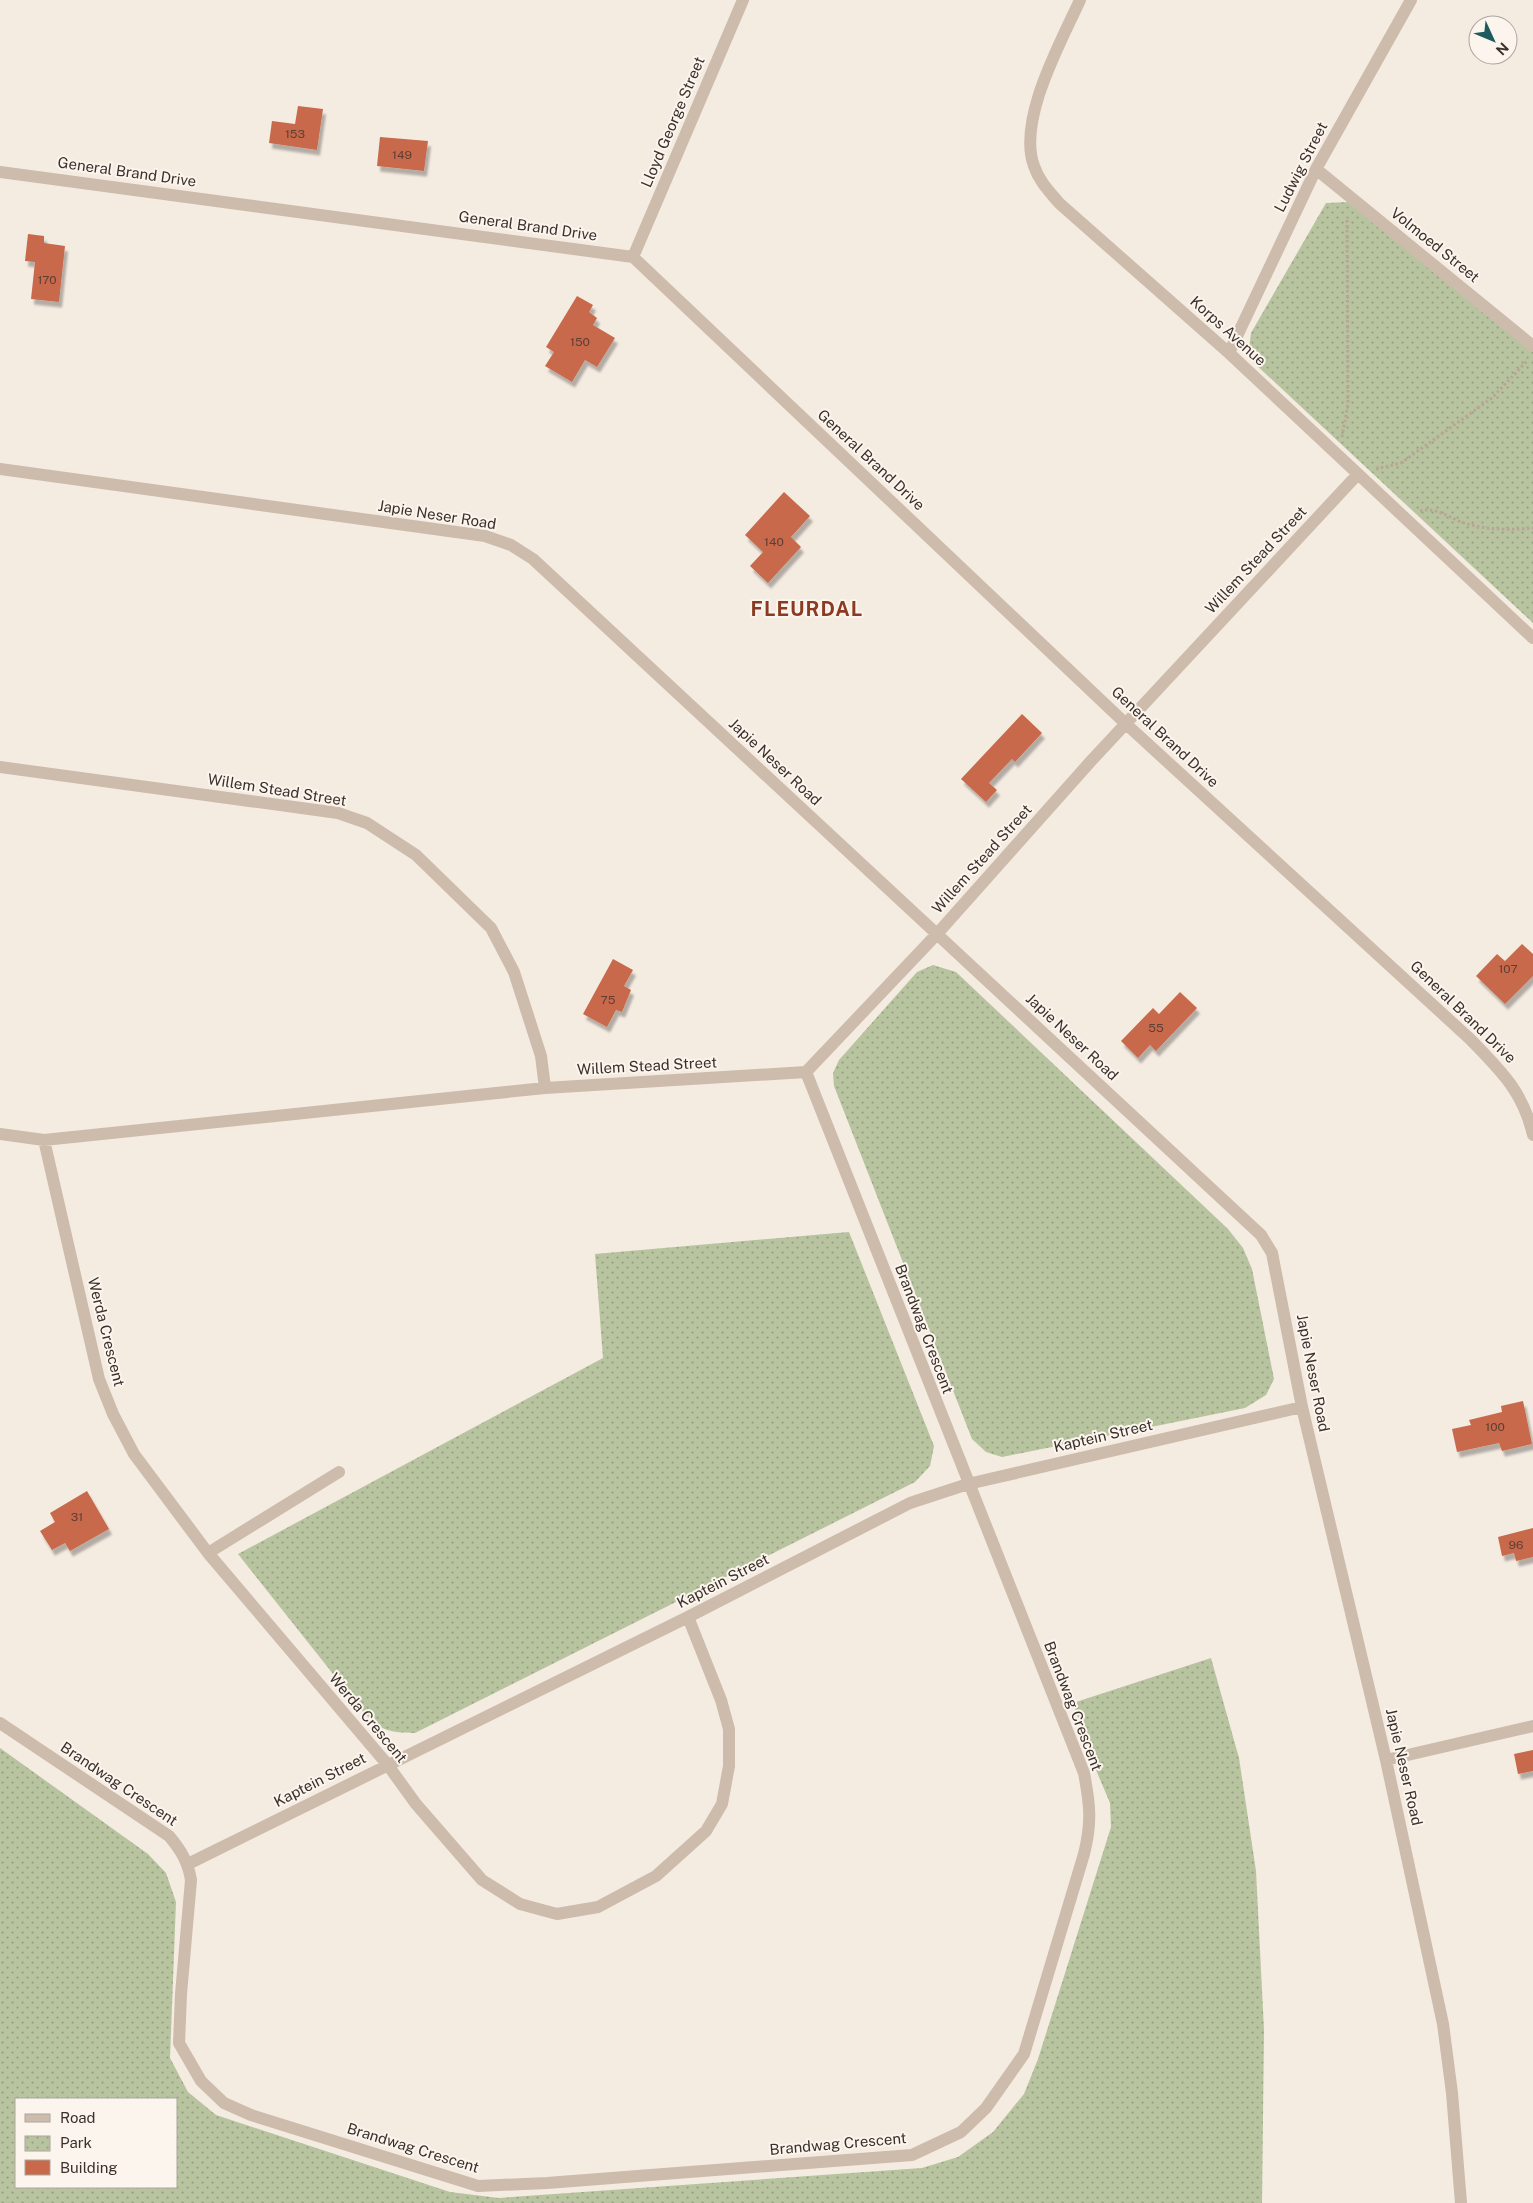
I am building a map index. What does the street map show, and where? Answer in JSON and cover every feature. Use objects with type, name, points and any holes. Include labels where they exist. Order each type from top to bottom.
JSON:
[{"type":"street","name":"Lloyd George Street","points":[[633,257],[743,0]]},
{"type":"street","name":"Korps Avenue","points":[[1080,0],[1035,102],[1030,145],[1033,164],[1041,182],[1060,203],[1229,353],[1533,638]]},
{"type":"street","name":"Ludwig Street","points":[[1229,353],[1316,169],[1411,0]]},
{"type":"street","name":"Volmoed Street","points":[[1316,169],[1533,346]]},
{"type":"street","name":"General Brand Drive","points":[[0,172],[633,257],[1125,723],[1470,1039],[1510,1080],[1530,1119],[1533,1135]]},
{"type":"street","name":"Japie Neser Road","points":[[0,469],[485,536],[511,545],[533,559],[1262,1235],[1272,1253],[1302,1407],[1386,1760],[1443,2024],[1452,2093],[1461,2203]]},
{"type":"street","name":"Willem Stead Street","points":[[0,1134],[44,1140],[545,1088],[806,1072],[937,934],[1125,723],[1358,474]]},
{"type":"street","name":"Willem Stead Street","points":[[0,767],[338,813],[367,824],[416,855],[491,928],[514,972],[542,1056],[545,1088]]},
{"type":"street","name":"Brandwag Crescent","points":[[0,1723],[169,1836],[180,1848],[188,1864],[191,1880],[181,1994],[180,2043],[201,2081],[224,2103],[251,2115],[478,2186],[548,2183],[912,2155],[960,2132],[986,2108],[1024,2054],[1090,1830],[1090,1807],[1084,1773],[806,1072]]},
{"type":"street","name":"Werda Crescent","points":[[44,1140],[99,1379],[112,1414],[134,1454],[208,1553],[387,1764],[416,1804],[482,1880],[520,1904],[558,1914],[598,1907],[656,1876],[706,1831],[722,1804],[729,1766],[729,1729],[720,1700],[688,1617]]},
{"type":"street","name":"Kaptein Street","points":[[188,1864],[387,1764],[688,1617],[910,1503],[968,1484],[1302,1407]]},
{"type":"street","points":[[208,1553],[339,1472]]},
{"type":"street","points":[[1386,1760],[1533,1726]]},
{"type":"path","points":[[1338,455],[1348,404],[1347,194]]},
{"type":"path","points":[[1358,474],[1401,463],[1492,398],[1533,355]]},
{"type":"path","points":[[1404,516],[1424,510],[1440,512],[1467,524],[1510,531],[1533,528]]},
{"type":"green space","points":[[1348,202],[1533,351],[1533,623],[1253,362],[1249,349],[1251,333],[1326,203]]},
{"type":"green space","points":[[933,965],[956,972],[1228,1229],[1243,1248],[1252,1269],[1274,1379],[1266,1395],[1245,1408],[1002,1457],[986,1452],[972,1439],[834,1086],[833,1073],[839,1060],[917,972]]},
{"type":"green space","points":[[849,1232],[934,1446],[930,1466],[915,1482],[415,1733],[387,1730],[376,1724],[364,1713],[238,1554],[603,1358],[595,1254]]},
{"type":"green space","points":[[1211,1658],[1239,1758],[1256,1871],[1264,2030],[1262,2203],[0,2203],[0,1748],[148,1854],[166,1873],[176,1902],[170,2058],[188,2092],[216,2115],[450,2192],[499,2198],[922,2168],[958,2157],[993,2132],[1024,2094],[1038,2059],[1111,1827],[1110,1803],[1096,1770],[1073,1703]]},
{"type":"building","points":[[298,106],[323,109],[317,150],[269,143],[272,121],[295,124]]},
{"type":"building","points":[[380,137],[428,141],[424,171],[377,166]]},
{"type":"building","points":[[28,234],[44,236],[44,243],[65,246],[59,302],[31,299],[35,262],[25,261]]},
{"type":"building","points":[[577,296],[593,305],[589,312],[597,318],[593,325],[615,338],[597,367],[585,360],[572,382],[545,366],[554,352],[546,347]]},
{"type":"building","points":[[784,492],[810,516],[791,537],[801,547],[768,583],[750,566],[763,552],[745,535]]},
{"type":"building","points":[[1022,714],[1042,733],[1015,762],[1012,759],[989,783],[997,790],[986,802],[961,779]]},
{"type":"building","points":[[1522,944],[1533,954],[1533,976],[1505,1004],[1476,976],[1497,954],[1505,961]]},
{"type":"building","points":[[613,959],[633,970],[624,986],[631,990],[622,1012],[616,1010],[607,1027],[583,1014]]},
{"type":"building","points":[[1180,992],[1197,1008],[1156,1051],[1150,1045],[1138,1058],[1121,1041],[1153,1008],[1159,1014]]},
{"type":"building","points":[[1523,1401],[1532,1444],[1502,1451],[1499,1443],[1457,1452],[1452,1429],[1471,1425],[1469,1420],[1502,1412],[1501,1406]]},
{"type":"building","points":[[87,1491],[109,1529],[70,1551],[65,1543],[52,1550],[40,1531],[55,1522],[50,1513]]},
{"type":"building","points":[[1533,1528],[1533,1557],[1516,1561],[1514,1553],[1502,1556],[1498,1537]]},
{"type":"building","points":[[1533,1750],[1533,1771],[1518,1774],[1514,1754]]},
{"type":"district","name":"FLEURDAL","points":[[807,609]]}]
